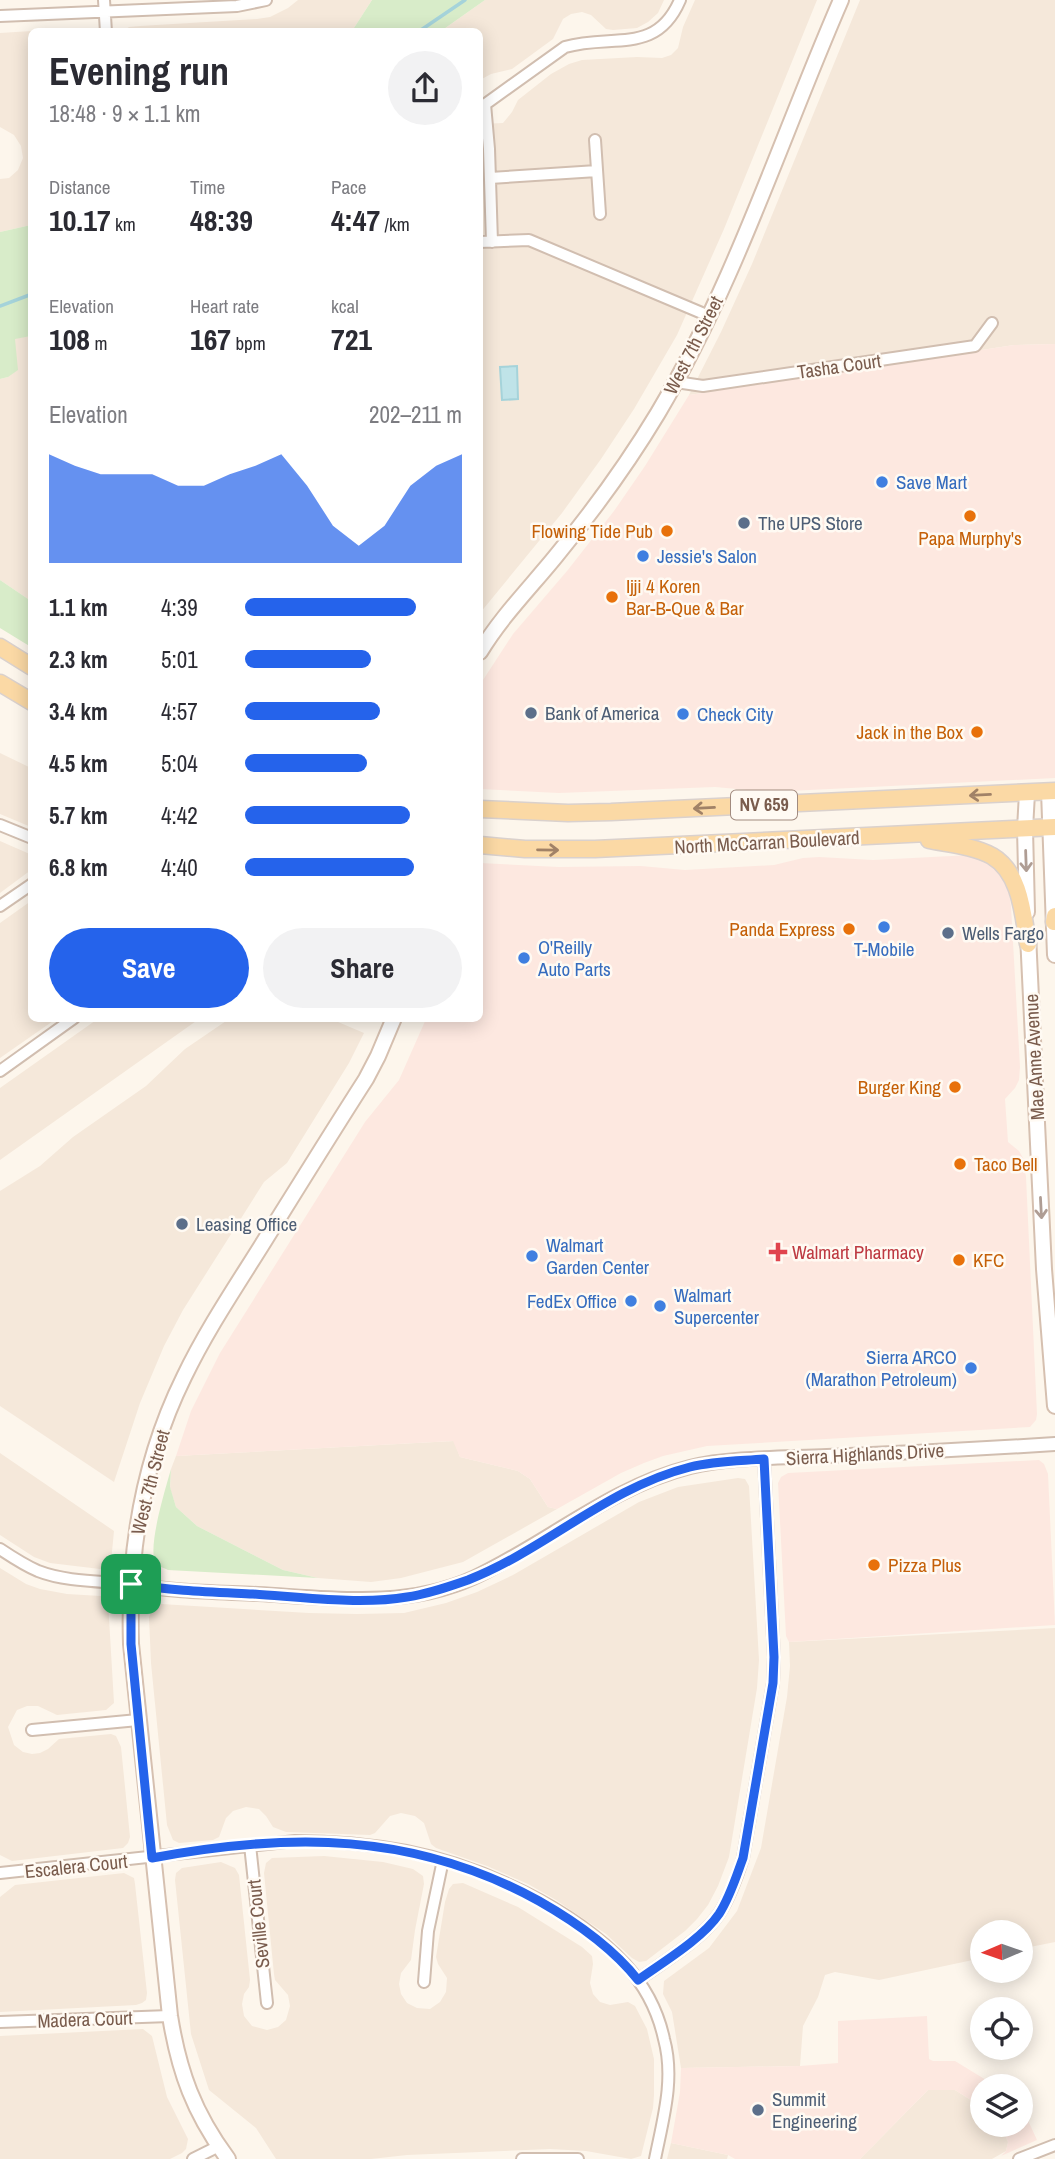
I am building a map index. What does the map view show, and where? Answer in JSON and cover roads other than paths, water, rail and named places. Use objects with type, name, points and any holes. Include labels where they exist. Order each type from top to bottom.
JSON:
[{"type":"main road","name":"West 7th Street","points":[[483,648],[505,616],[555,558],[601,498],[676,382],[732,266],[841,0]]},
{"type":"main road","points":[[0,647],[28,664]]},
{"type":"main road","points":[[0,683],[28,700]]},
{"type":"main road","points":[[1052,791],[1055,955]]},
{"type":"main road","name":"North McCarran Boulevard","points":[[483,808],[568,813],[611,812],[1052,791]]},
{"type":"main road","name":"Mae Anne Avenue","points":[[1027,793],[1025,829],[1028,944],[1044,1269],[1055,1406]]},
{"type":"main road","name":"North McCarran Boulevard","points":[[483,845],[572,850],[1052,827]]},
{"type":"main road","points":[[906,836],[980,851],[998,860],[1010,874],[1016,887],[1028,944]]},
{"type":"main road","name":"West 7th Street","points":[[228,2159],[199,2115],[184,2080],[170,2016],[131,1644],[131,1584],[135,1541],[141,1501],[158,1442],[183,1379],[227,1300],[366,1079],[392,1022]]},
{"type":"street","points":[[104,0],[107,28]]},
{"type":"street","points":[[0,16],[237,6],[266,0]]},
{"type":"street","points":[[483,105],[565,47],[578,43],[630,40],[655,33],[665,25],[680,0]]},
{"type":"street","points":[[483,112],[489,149],[492,242]]},
{"type":"street","points":[[595,140],[600,214]]},
{"type":"street","points":[[490,178],[597,171]]},
{"type":"street","points":[[483,242],[529,240],[709,316]]},
{"type":"street","name":"Tasha Court","points":[[676,382],[703,386],[975,346],[992,323]]},
{"type":"street","points":[[0,825],[28,836]]},
{"type":"street","points":[[0,906],[28,887]]},
{"type":"street","points":[[0,1071],[68,1022]]},
{"type":"street","name":"Sierra Highlands Drive","points":[[0,1549],[23,1564],[58,1577],[159,1589],[375,1600],[439,1590],[471,1578],[608,1500],[691,1467],[764,1459],[1055,1444]]},
{"type":"street","points":[[638,1980],[691,1942],[718,1915],[743,1858],[773,1683],[764,1459]]},
{"type":"street","points":[[32,1730],[138,1720]]},
{"type":"street","name":"Escalera Court","points":[[0,1873],[250,1845],[332,1841],[408,1851],[485,1875],[550,1907],[609,1949],[638,1980],[649,1997],[659,2020],[668,2062],[669,2088],[655,2159]]},
{"type":"street","name":"Seville Court","points":[[250,1845],[267,2003]]},
{"type":"street","points":[[424,1982],[428,1931],[443,1860]]},
{"type":"street","name":"Madera Court","points":[[0,2022],[170,2016]]},
{"type":"street","points":[[1019,2159],[1055,2145]]},
{"type":"street","points":[[192,2159],[219,2146]]},
{"type":"street","points":[[522,2159],[578,2159]]},
{"type":"water","points":[[517,366],[518,399],[502,400],[500,367]]},
{"type":"waterway","points":[[424,28],[465,0]]},
{"type":"waterway","points":[[0,306],[28,296]]},
{"type":"place","name":"Save Mart","points":[[882,482]]},
{"type":"place","name":"Papa Murphy's","points":[[970,516]]},
{"type":"place","name":"The UPS Store","points":[[744,523]]},
{"type":"place","name":"Flowing Tide Pub","points":[[667,531]]},
{"type":"place","name":"Jessie's Salon","points":[[643,556]]},
{"type":"place","name":"Ijji 4 Koren Bar-B-Que & Bar","points":[[612,597]]},
{"type":"place","name":"Bank of America","points":[[531,713]]},
{"type":"place","name":"Check City","points":[[683,714]]},
{"type":"place","name":"Jack in the Box","points":[[977,732]]},
{"type":"place","name":"T-Mobile","points":[[884,927]]},
{"type":"place","name":"Panda Express","points":[[849,929]]},
{"type":"place","name":"Wells Fargo","points":[[948,933]]},
{"type":"place","name":"O'Reilly Auto Parts","points":[[524,958]]},
{"type":"place","name":"Burger King","points":[[955,1087]]},
{"type":"place","name":"Taco Bell","points":[[960,1164]]},
{"type":"place","name":"Leasing Office","points":[[182,1224]]},
{"type":"place","name":"Walmart Pharmacy","points":[[778,1252]]},
{"type":"place","name":"Walmart Garden Center","points":[[532,1256]]},
{"type":"place","name":"KFC","points":[[959,1260]]},
{"type":"place","name":"FedEx Office","points":[[631,1301]]},
{"type":"place","name":"Walmart Supercenter","points":[[660,1306]]},
{"type":"place","name":"Sierra ARCO (Marathon Petroleum)","points":[[971,1368]]},
{"type":"place","name":"Pizza Plus","points":[[874,1565]]},
{"type":"place","name":"Summit Engineering","points":[[758,2110]]}]
